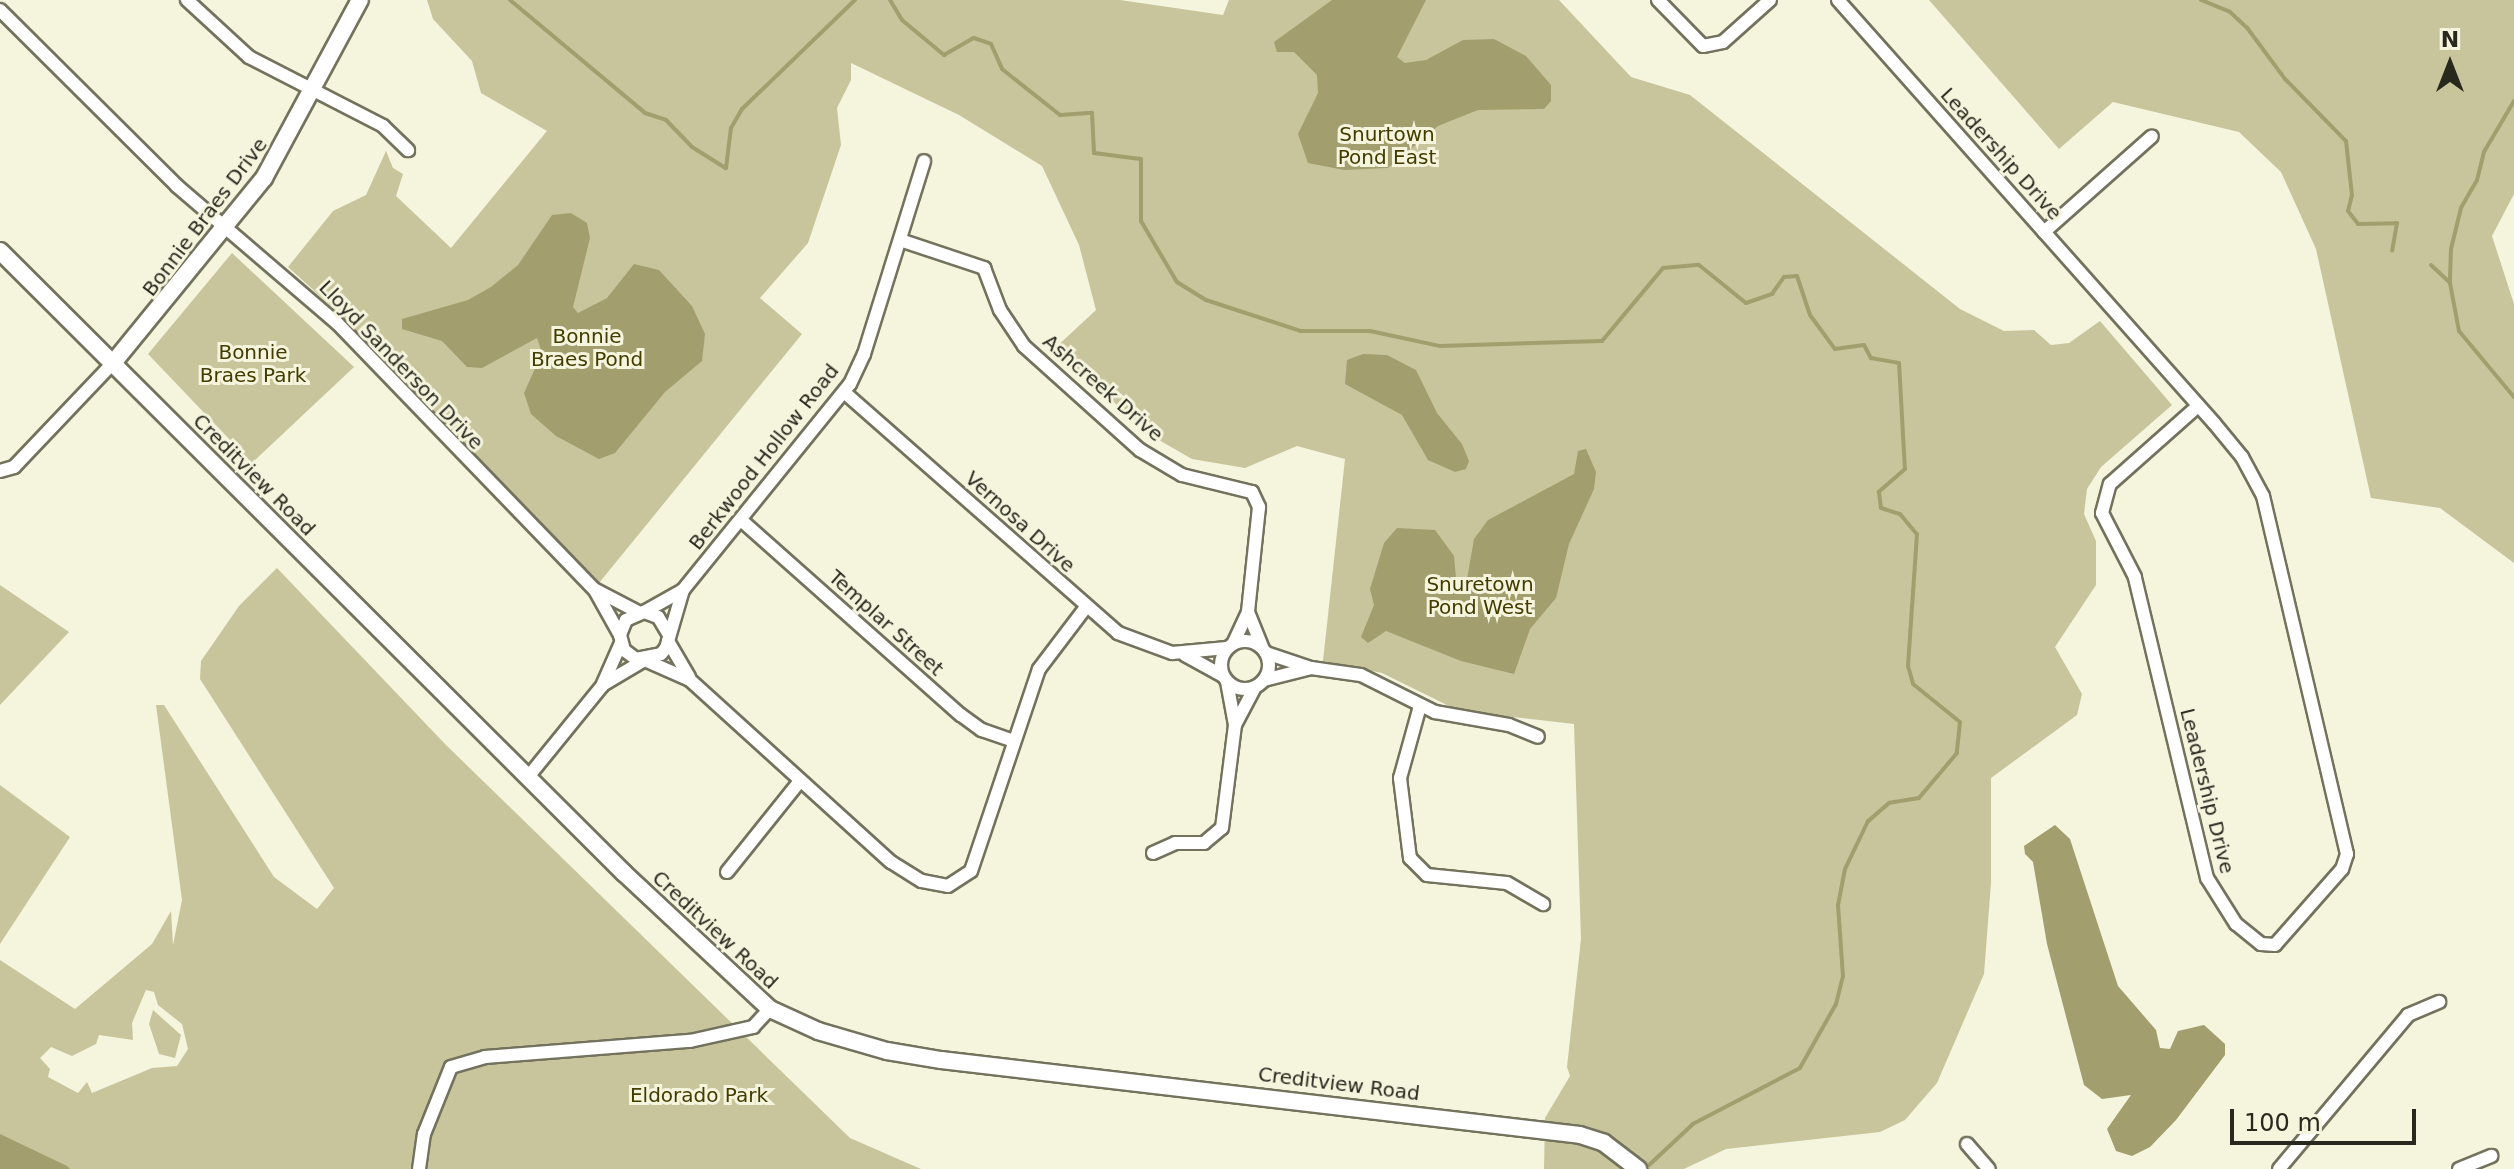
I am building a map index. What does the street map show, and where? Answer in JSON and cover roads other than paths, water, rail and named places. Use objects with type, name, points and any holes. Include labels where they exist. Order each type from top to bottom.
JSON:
[{"type":"street","points":[[187,0],[249,57],[383,126],[408,150]]},
{"type":"street","name":"Bonnie Braes Drive","points":[[113,363],[227,227],[279,155],[360,0]]},
{"type":"street","points":[[1658,0],[1703,46],[1723,42],[1770,0]]},
{"type":"street","name":"Leadership Drive","points":[[1838,0],[2198,406],[2242,457],[2269,512],[2346,846],[2342,869],[2275,945],[2261,944],[2236,924],[2207,878],[2135,577],[2102,513],[2110,484],[2198,406]]},
{"type":"street","name":"Lloyd Sanderson Drive","points":[[0,10],[167,177],[337,323],[594,589],[620,639]]},
{"type":"street","points":[[2044,232],[2152,136]]},
{"type":"street","name":"Berkwood Hollow Road","points":[[642,613],[683,590],[844,392],[864,354],[924,161]]},
{"type":"street","name":"Ashcreek Drive","points":[[900,240],[984,268],[1004,318],[1024,346],[1140,450],[1182,475],[1252,492],[1258,519],[1248,612],[1230,646]]},
{"type":"street","name":"Creditview Road","points":[[0,251],[528,777],[770,1009],[818,1031],[887,1051],[1580,1135],[1604,1143],[1638,1169]]},
{"type":"street","points":[[0,471],[14,467],[113,363]]},
{"type":"street","name":"Vernosa Drive","points":[[844,392],[1086,607],[1133,642],[1185,655],[1225,679]]},
{"type":"street","name":"Templar Street","points":[[741,520],[961,715],[982,730],[1014,741]]},
{"type":"street","name":"Lloyd Sanderson Drive","points":[[594,589],[642,613]]},
{"type":"street","name":"Berkwood Hollow Road","points":[[668,638],[683,590]]},
{"type":"street","points":[[620,639],[629,656],[690,680],[904,871],[948,886],[971,871],[1039,669],[1086,607]]},
{"type":"street","name":"Ashcreek Drive","points":[[1248,612],[1264,650]]},
{"type":"street","points":[[528,777],[602,686],[626,620],[642,613],[663,621],[668,638],[690,680]]},
{"type":"street","points":[[602,686],[661,654],[668,638]]},
{"type":"street","points":[[1153,853],[1175,843],[1204,843],[1219,834],[1235,725],[1220,661],[1230,646],[1248,641],[1311,668],[1374,679],[1420,706],[1538,737]]},
{"type":"street","name":"Vernosa Drive","points":[[1185,655],[1230,646]]},
{"type":"street","points":[[1235,725],[1269,667],[1264,650]]},
{"type":"street","points":[[1225,679],[1240,689],[1311,668]]},
{"type":"street","points":[[1420,706],[1400,778],[1410,858],[1427,875],[1507,883],[1543,904]]},
{"type":"street","points":[[727,872],[800,781]]},
{"type":"street","points":[[2279,1169],[2408,1015],[2439,1002]]},
{"type":"street","points":[[419,1169],[424,1134],[451,1067],[485,1057],[690,1041],[753,1027],[770,1009]]},
{"type":"street","points":[[1967,1144],[1989,1169]]},
{"type":"street","points":[[2459,1169],[2492,1156]]},
{"type":"waterway","points":[[510,0],[645,113],[666,120],[692,147],[726,168],[731,128],[742,109],[855,0]]},
{"type":"waterway","points":[[890,0],[902,20],[944,55],[974,38],[991,44],[1002,69],[1060,115],[1092,113],[1094,153],[1141,159],[1141,221],[1177,282],[1206,300],[1301,331],[1370,331],[1440,346],[1602,341],[1663,268],[1699,265],[1746,303],[1772,294],[1784,277],[1797,276],[1810,315],[1835,349],[1864,345],[1871,358],[1899,363],[1905,469],[1879,492],[1881,508],[1900,514],[1917,534],[1908,666],[1913,684],[1960,722],[1957,753],[1919,798],[1889,803],[1868,821],[1845,869],[1838,905],[1843,976],[1836,1004],[1800,1068],[1693,1124],[1649,1165]]},
{"type":"waterway","points":[[2201,0],[2230,12],[2248,29],[2285,79],[2346,141],[2352,195],[2348,211],[2358,224],[2397,223],[2392,251]]},
{"type":"waterway","points":[[2514,101],[2484,152],[2477,180],[2461,208],[2451,249],[2450,283],[2459,331],[2514,397]]},
{"type":"waterway","points":[[2431,265],[2450,283]]},
{"type":"park label","name":"Snurtown Pond East","points":[[1387,146]]},
{"type":"park label","name":"Bonnie Braes Pond","points":[[587,348]]},
{"type":"park label","name":"Bonnie Braes Park","points":[[253,364]]},
{"type":"park label","name":"Snuretown Pond West","points":[[1480,596]]},
{"type":"park label","name":"Eldorado Park","points":[[699,1095]]}]
